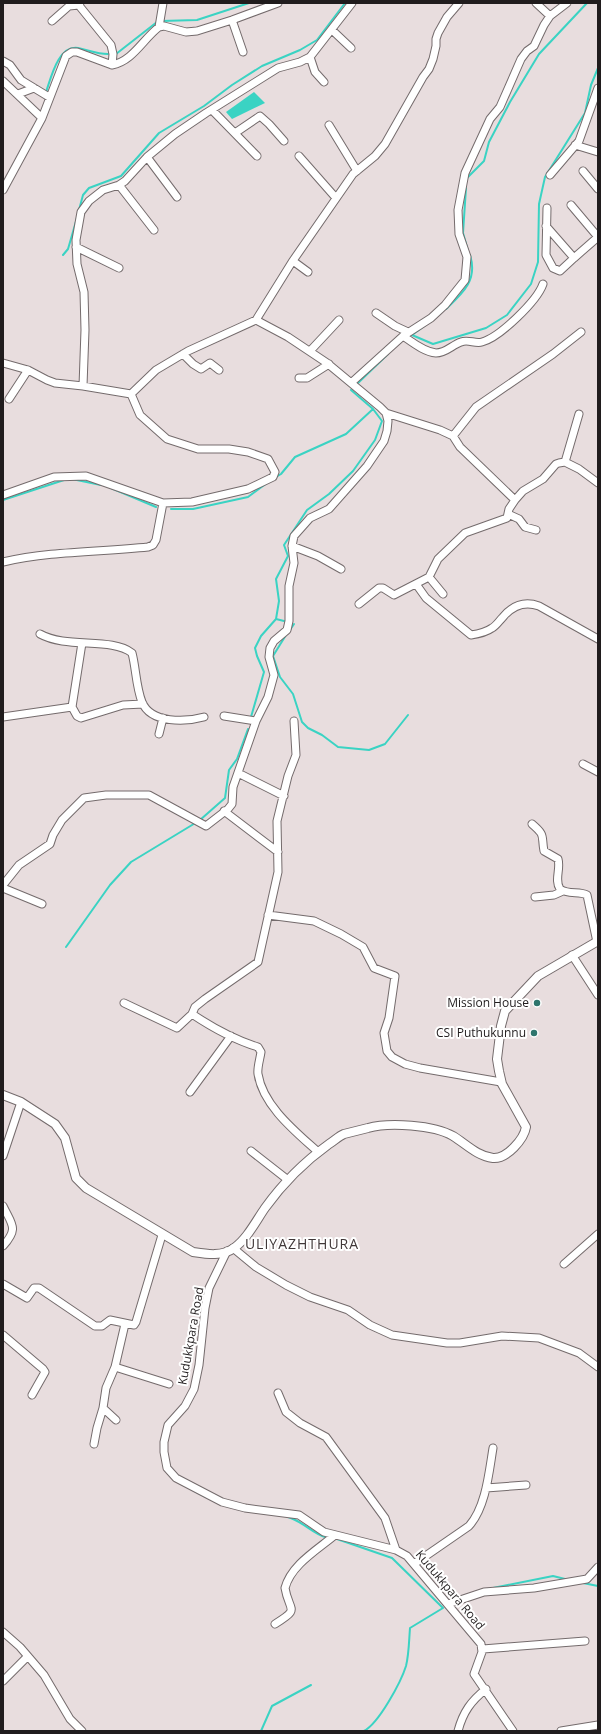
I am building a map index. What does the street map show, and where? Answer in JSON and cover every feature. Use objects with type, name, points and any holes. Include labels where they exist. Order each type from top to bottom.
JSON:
[{"type":"main road","points":[[3,1095],[21,1102],[55,1124],[65,1138],[76,1178],[86,1188],[162,1235],[193,1252],[216,1254],[230,1250],[250,1229],[279,1188],[318,1152],[343,1135],[370,1127],[391,1124],[422,1127],[452,1136],[483,1155],[494,1158],[504,1155],[518,1141],[525,1132],[526,1127],[501,1082],[497,1059],[501,1026],[505,1011],[538,976],[598,941]]},
{"type":"street","points":[[3,190],[42,118],[66,56],[72,52],[77,52],[112,65],[124,61],[159,27],[163,3]]},
{"type":"street","points":[[159,27],[164,26],[186,32],[197,31],[278,3]]},
{"type":"street","points":[[83,386],[85,330],[84,292],[77,264],[76,247],[81,212],[89,201],[102,190],[119,185],[147,157],[175,134],[278,68],[300,62],[310,57],[352,3]]},
{"type":"street","points":[[131,394],[156,370],[183,354],[256,320],[293,261],[336,198],[357,171],[385,144],[429,69],[436,46],[436,39],[441,28],[447,17],[459,3]]},
{"type":"street","points":[[536,3],[550,16]]},
{"type":"street","points":[[351,383],[406,334],[436,314],[465,280],[467,257],[459,234],[458,210],[465,173],[490,118],[500,107],[521,59],[527,51],[534,46],[550,16],[567,3]]},
{"type":"street","points":[[52,21],[69,6],[79,4],[111,45],[113,54],[112,65]]},
{"type":"street","points":[[232,20],[244,52]]},
{"type":"street","points":[[332,30],[351,48]]},
{"type":"street","points":[[310,57],[315,72],[324,82]]},
{"type":"street","points":[[3,61],[10,66],[21,80],[50,97]]},
{"type":"street","points":[[3,81],[42,118]]},
{"type":"street","points":[[18,94],[34,88]]},
{"type":"street","points":[[550,175],[579,141],[598,88]]},
{"type":"street","points":[[212,110],[257,156]]},
{"type":"street","points":[[235,133],[260,116],[284,141]]},
{"type":"street","points":[[329,125],[357,171]]},
{"type":"street","points":[[575,145],[598,152]]},
{"type":"street","points":[[299,156],[336,198]]},
{"type":"street","points":[[147,157],[177,197]]},
{"type":"street","points":[[583,171],[598,189]]},
{"type":"street","points":[[119,185],[154,230]]},
{"type":"street","points":[[547,208],[546,255],[553,268],[560,271],[598,237],[571,205]]},
{"type":"street","points":[[546,226],[574,258]]},
{"type":"street","points":[[76,247],[119,268]]},
{"type":"street","points":[[293,261],[308,272]]},
{"type":"street","points":[[376,313],[406,334],[420,347],[434,353],[449,350],[460,342],[483,342],[502,331],[531,302],[543,284]]},
{"type":"street","points":[[256,320],[288,337],[329,364],[386,413],[440,430],[453,436],[460,447],[515,500]]},
{"type":"street","points":[[310,351],[339,320]]},
{"type":"street","points":[[453,436],[476,407],[553,354],[581,332]]},
{"type":"street","points":[[183,354],[192,364],[201,369],[210,363],[219,370]]},
{"type":"street","points":[[3,363],[28,370],[47,380],[131,394]]},
{"type":"street","points":[[299,378],[307,378],[329,364]]},
{"type":"street","points":[[9,399],[28,370]]},
{"type":"street","points":[[3,495],[54,477],[86,476],[163,503],[192,502],[248,489],[273,477],[275,472],[268,459],[248,452],[229,449],[198,449],[167,439],[140,415],[131,394]]},
{"type":"street","points":[[3,885],[19,865],[50,844],[53,835],[62,820],[84,798],[106,795],[149,796],[206,826],[232,804],[233,787],[256,721],[268,697],[274,675],[269,657],[270,648],[274,641],[287,630],[289,621],[289,586],[294,563],[292,546],[294,536],[310,518],[329,509],[367,466],[384,441],[388,431],[386,413]]},
{"type":"street","points":[[565,462],[579,414]]},
{"type":"street","points":[[359,604],[379,588],[383,588],[394,595],[429,577],[438,559],[465,533],[507,518],[515,500],[523,491],[543,479],[556,464],[565,462],[579,469],[598,483]]},
{"type":"street","points":[[3,562],[17,558],[69,552],[148,547],[153,545],[156,540],[163,503]]},
{"type":"street","points":[[508,514],[519,519],[525,527],[536,530]]},
{"type":"street","points":[[292,546],[318,556],[341,569]]},
{"type":"street","points":[[429,577],[443,594]]},
{"type":"street","points":[[416,584],[426,598],[471,635],[482,633],[493,628],[505,614],[519,604],[530,603],[539,606],[598,639]]},
{"type":"street","points":[[40,634],[57,641],[108,645],[128,650],[132,653],[143,704],[152,714],[163,718],[190,720],[204,717]]},
{"type":"street","points":[[82,643],[72,707],[77,716],[81,718],[123,705],[143,704]]},
{"type":"street","points":[[3,718],[72,707]]},
{"type":"street","points":[[224,716],[256,721]]},
{"type":"street","points":[[159,734],[163,718]]},
{"type":"street","points":[[124,1003],[176,1028],[192,1014],[195,1007],[205,998],[258,962],[278,872],[279,825],[277,821],[288,776],[296,755],[294,721]]},
{"type":"street","points":[[584,764],[598,772]]},
{"type":"street","points":[[238,773],[284,796]]},
{"type":"street","points":[[224,811],[278,852]]},
{"type":"street","points":[[532,824],[542,833],[544,838],[544,851],[558,859],[558,886],[563,891]]},
{"type":"street","points":[[3,888],[42,904]]},
{"type":"street","points":[[535,897],[554,895],[563,891],[587,895],[598,941]]},
{"type":"street","points":[[268,915],[314,921],[363,947],[374,968],[396,976],[389,1018],[384,1033],[387,1051],[392,1057],[404,1064],[420,1068],[501,1082]]},
{"type":"street","points":[[572,955],[598,996]]},
{"type":"street","points":[[192,1014],[210,1026],[258,1047],[262,1052],[258,1073],[265,1094],[282,1119],[318,1152]]},
{"type":"street","points":[[190,1092],[231,1036]]},
{"type":"street","points":[[3,1156],[21,1102]]},
{"type":"street","points":[[252,1152],[288,1180]]},
{"type":"street","points":[[3,1206],[13,1226],[13,1233],[3,1246]]},
{"type":"street","points":[[564,1264],[598,1234]]},
{"type":"street","points":[[3,1284],[27,1298],[34,1288],[39,1288],[95,1326],[102,1326],[110,1320],[132,1325],[136,1322],[162,1235]]},
{"type":"street","points":[[230,1250],[286,1285],[310,1297],[348,1310],[370,1325],[392,1335],[446,1343],[460,1343],[502,1336],[539,1338],[579,1352],[598,1367]]},
{"type":"street","name":"Kudukkpara Road","points":[[230,1250],[209,1288],[205,1308],[199,1365],[194,1389],[185,1406],[168,1425],[164,1442],[167,1468],[176,1478],[222,1502],[246,1508],[299,1515],[324,1532],[335,1536],[396,1550],[407,1556],[481,1644],[482,1649],[474,1674],[486,1689],[513,1731]]},
{"type":"street","points":[[94,1444],[103,1408],[106,1388],[114,1367],[125,1324]]},
{"type":"street","points":[[3,1335],[45,1372],[32,1395]]},
{"type":"street","points":[[114,1367],[169,1384]]},
{"type":"street","points":[[278,1393],[286,1412],[300,1423],[326,1437],[385,1518],[396,1550]]},
{"type":"street","points":[[103,1408],[116,1420]]},
{"type":"street","points":[[414,1564],[469,1526],[474,1520],[486,1488],[493,1448]]},
{"type":"street","points":[[486,1488],[526,1485]]},
{"type":"street","points":[[274,1624],[290,1615],[292,1610],[285,1588],[291,1574],[302,1562],[335,1536]]},
{"type":"street","points":[[448,1604],[484,1592],[534,1588],[587,1579],[598,1567]]},
{"type":"street","points":[[3,1632],[20,1647],[44,1675],[70,1719],[82,1731]]},
{"type":"street","points":[[482,1649],[585,1642]]},
{"type":"street","points":[[3,1681],[28,1658]]},
{"type":"street","points":[[458,1731],[466,1709],[474,1698],[486,1689]]},
{"type":"street","points":[[560,1731],[598,1725]]},
{"type":"water","points":[[254,92],[265,103],[232,119],[226,112]]},
{"type":"waterway","points":[[161,21],[197,20],[249,3]]},
{"type":"waterway","points":[[79,210],[83,195],[89,188],[121,176],[159,133],[204,106],[232,85],[262,66],[300,50],[317,40],[345,3]]},
{"type":"waterway","points":[[467,178],[484,161],[489,142],[510,102],[539,54],[587,3]]},
{"type":"waterway","points":[[116,54],[157,22]]},
{"type":"waterway","points":[[46,92],[56,64],[60,57],[71,48],[108,54]]},
{"type":"waterway","points":[[412,335],[433,344],[486,328],[507,315],[531,284],[538,262],[539,204],[545,177],[585,113],[591,85],[598,68]]},
{"type":"waterway","points":[[466,188],[463,233],[468,251]]},
{"type":"waterway","points":[[63,255],[68,249],[77,218]]},
{"type":"waterway","points":[[446,309],[463,291],[470,279],[472,272],[470,255]]},
{"type":"waterway","points":[[412,335],[427,324]]},
{"type":"waterway","points":[[358,383],[388,354]]},
{"type":"waterway","points":[[251,717],[264,672],[255,648],[261,636],[276,619],[279,601],[276,579],[288,556],[284,545],[307,510],[329,494],[353,471],[375,440],[382,421],[373,409],[351,390]]},
{"type":"waterway","points":[[276,477],[281,474],[295,457],[346,434],[373,409]]},
{"type":"waterway","points":[[72,479],[101,485]]},
{"type":"waterway","points":[[3,500],[64,480]]},
{"type":"waterway","points":[[171,509],[193,509],[248,497],[267,483]]},
{"type":"waterway","points":[[111,488],[156,507]]},
{"type":"waterway","points":[[276,619],[284,621]]},
{"type":"waterway","points":[[290,630],[294,624]]},
{"type":"waterway","points":[[286,635],[273,656],[280,677],[293,694],[302,722],[308,728],[322,735],[338,747],[369,750],[385,744],[408,715]]},
{"type":"waterway","points":[[200,820],[225,798],[229,770],[237,759],[248,729]]},
{"type":"waterway","points":[[66,947],[110,885],[131,862],[197,822]]},
{"type":"waterway","points":[[191,1489],[206,1497]]},
{"type":"waterway","points":[[288,1517],[298,1521],[325,1537]]},
{"type":"waterway","points":[[337,1539],[392,1558],[443,1608],[410,1628],[408,1657],[403,1673],[383,1711],[370,1727],[364,1731]]},
{"type":"waterway","points":[[493,1588],[553,1576],[569,1580]]},
{"type":"waterway","points":[[583,1583],[598,1586]]},
{"type":"waterway","points":[[261,1731],[272,1706],[311,1685]]},
{"type":"place","name":"Mission House","points":[[537,1003]]},
{"type":"place","name":"CSI Puthukunnu","points":[[534,1033]]},
{"type":"district","name":"ULIYAZHTHURA","points":[[302,1244]]}]
